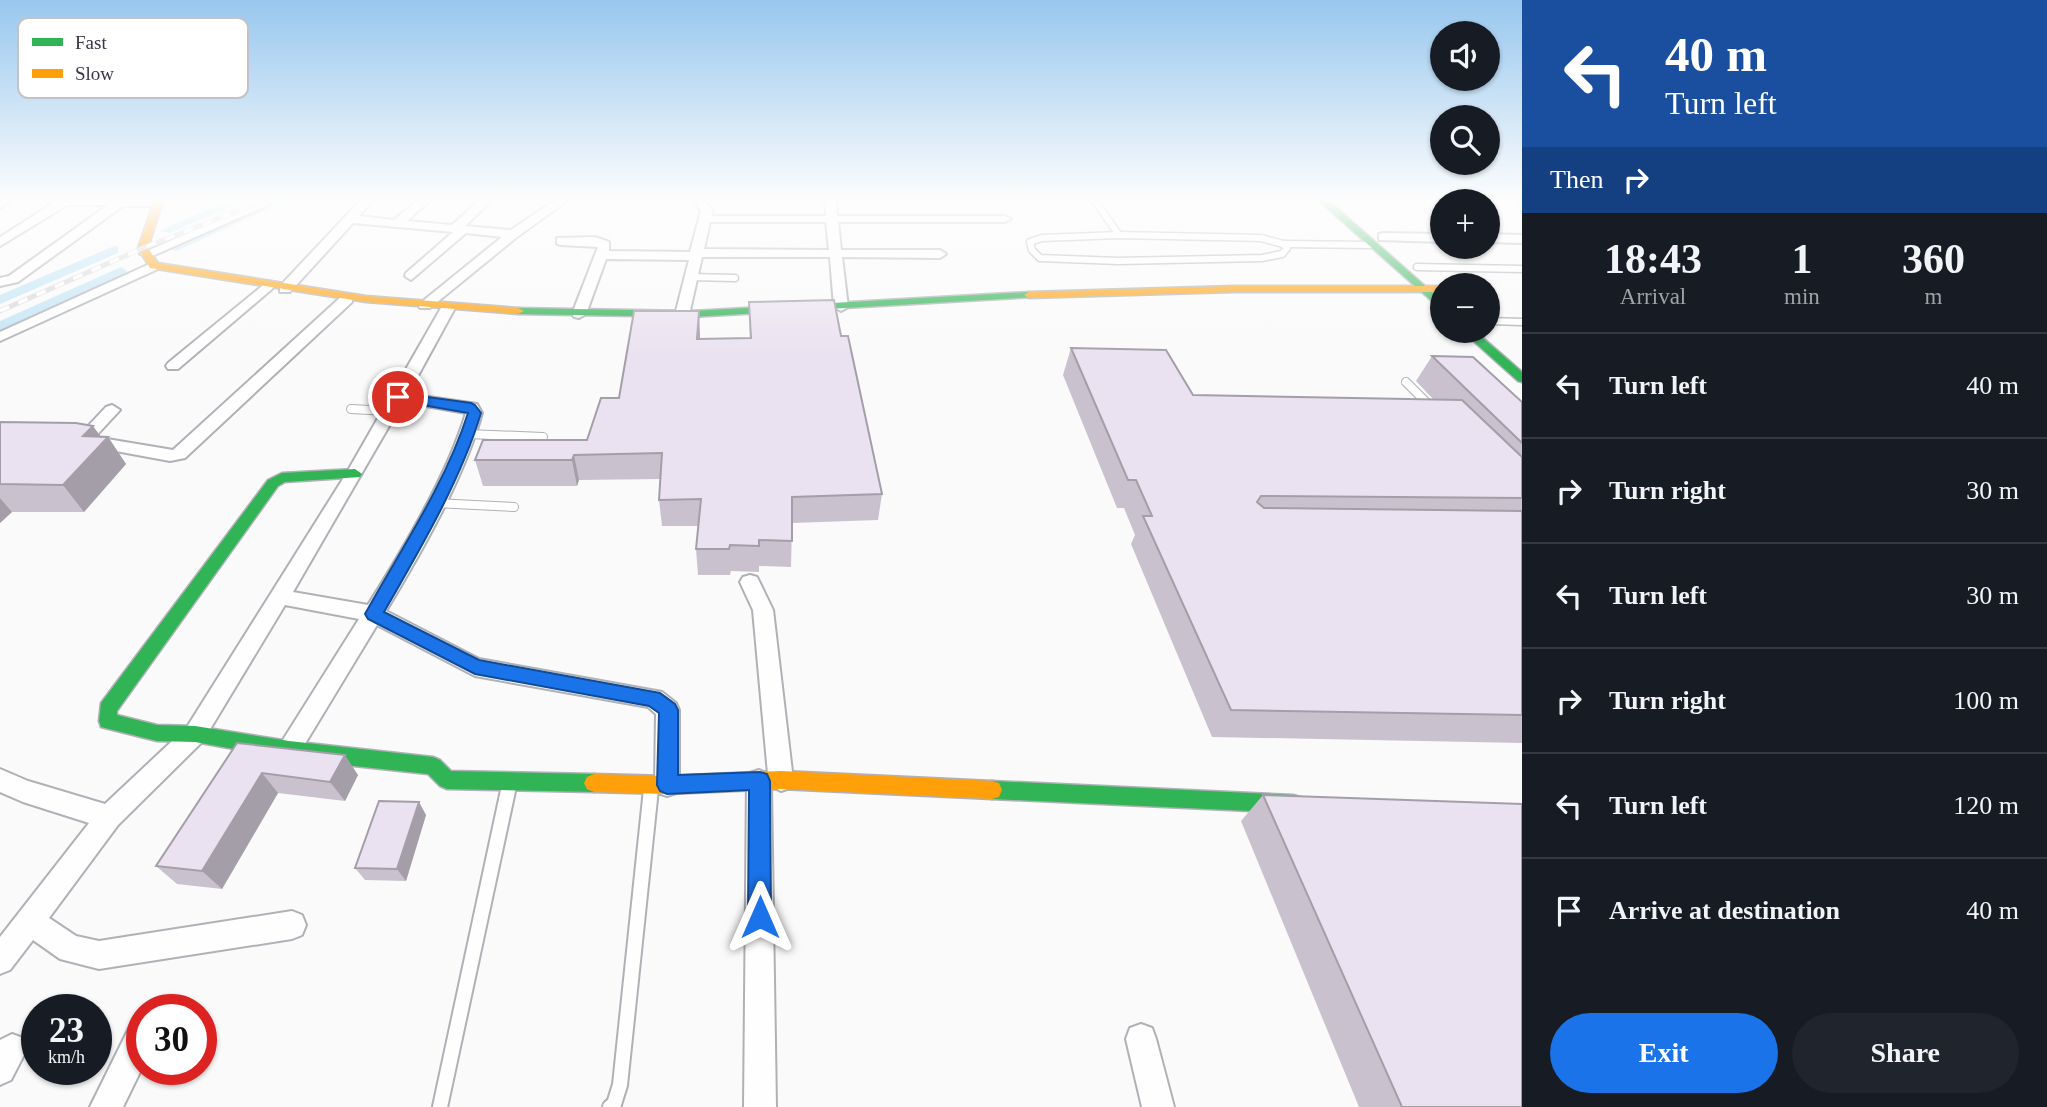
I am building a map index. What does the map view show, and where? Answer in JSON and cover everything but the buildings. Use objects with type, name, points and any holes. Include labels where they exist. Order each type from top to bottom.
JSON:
[{"type":"street","points":[[0,282],[13,279],[50,253]]},
{"type":"street","points":[[146,253],[150,260]]},
{"type":"street","points":[[0,337],[165,253]]},
{"type":"street","points":[[285,289],[319,253]]},
{"type":"street","points":[[411,276],[435,253]]},
{"type":"street","points":[[425,305],[490,253]]},
{"type":"street","points":[[579,314],[601,255],[790,253]]},
{"type":"street","points":[[837,253],[841,307]]},
{"type":"street","points":[[871,253],[940,254]]},
{"type":"street","points":[[1385,253],[1430,297]]},
{"type":"street","points":[[1392,253],[1418,267],[1430,278]]},
{"type":"street","points":[[681,315],[695,254]]},
{"type":"street","points":[[150,260],[267,286],[347,299],[448,308],[579,314],[681,315],[1194,288],[1430,289]]},
{"type":"street","points":[[173,366],[267,286]]},
{"type":"street","points":[[112,410],[83,440],[170,456],[179,454],[347,299]]},
{"type":"street","points":[[0,960],[109,817],[195,734],[355,474],[448,308]]},
{"type":"street","points":[[1500,338],[1522,357]]},
{"type":"street","points":[[1482,343],[1522,378]]},
{"type":"street","points":[[289,750],[412,551],[468,434],[474,413],[471,407],[393,404]]},
{"type":"street","points":[[355,474],[282,478],[272,483],[108,709],[108,721],[157,733],[195,734],[289,750],[433,766],[447,780],[659,785],[770,780],[1314,805]]},
{"type":"street","points":[[750,582],[763,610],[770,780],[760,1107]]},
{"type":"street","points":[[281,597],[374,614],[475,667],[654,699],[668,710],[659,785]]},
{"type":"street","points":[[0,780],[23,791],[109,817]]},
{"type":"street","points":[[28,920],[70,949],[99,955],[292,925]]},
{"type":"street","points":[[1140,1039],[1158,1107]]},
{"type":"street","points":[[106,1107],[126,1067]]},
{"type":"lane","points":[[1034,253],[1040,258],[1118,261],[1262,258],[1283,253]]},
{"type":"lane","points":[[1418,267],[1522,269]]},
{"type":"lane","points":[[690,277],[736,278]]},
{"type":"lane","points":[[1500,322],[1522,322]]},
{"type":"lane","points":[[1511,322],[1522,331]]},
{"type":"lane","points":[[1406,382],[1435,412]]},
{"type":"lane","points":[[351,409],[393,404]]},
{"type":"lane","points":[[468,434],[543,437]]},
{"type":"lane","points":[[435,503],[514,508]]},
{"type":"lane","points":[[440,1107],[510,781]]},
{"type":"lane","points":[[610,1107],[614,1104],[620,1085],[659,785]]},
{"type":"waterway","points":[[0,300],[108,253]]},
{"type":"waterway","points":[[0,326],[121,271]]},
{"type":"railway","points":[[0,311],[132,253]]},
{"type":"traffic: fast","points":[[1381,253],[1430,296]]},
{"type":"traffic: fast","points":[[518,311],[691,314],[1029,295]]},
{"type":"traffic: fast","points":[[1482,343],[1522,378]]},
{"type":"traffic: fast","points":[[355,474],[282,478],[273,483],[108,709],[108,721],[157,733],[195,734],[289,750],[433,766],[447,780],[594,783]]},
{"type":"traffic: fast","points":[[992,790],[1293,804]]},
{"type":"traffic: slow","points":[[146,253],[154,266],[366,299],[518,311]]},
{"type":"traffic: slow","points":[[1029,295],[1234,289],[1430,289]]},
{"type":"traffic: slow","points":[[594,783],[667,785],[781,780],[992,790]]},
{"type":"route","points":[[398,397],[471,407],[474,413],[468,434],[412,551],[374,614],[475,667],[654,699],[668,710],[667,785],[760,781],[760,917]]}]
